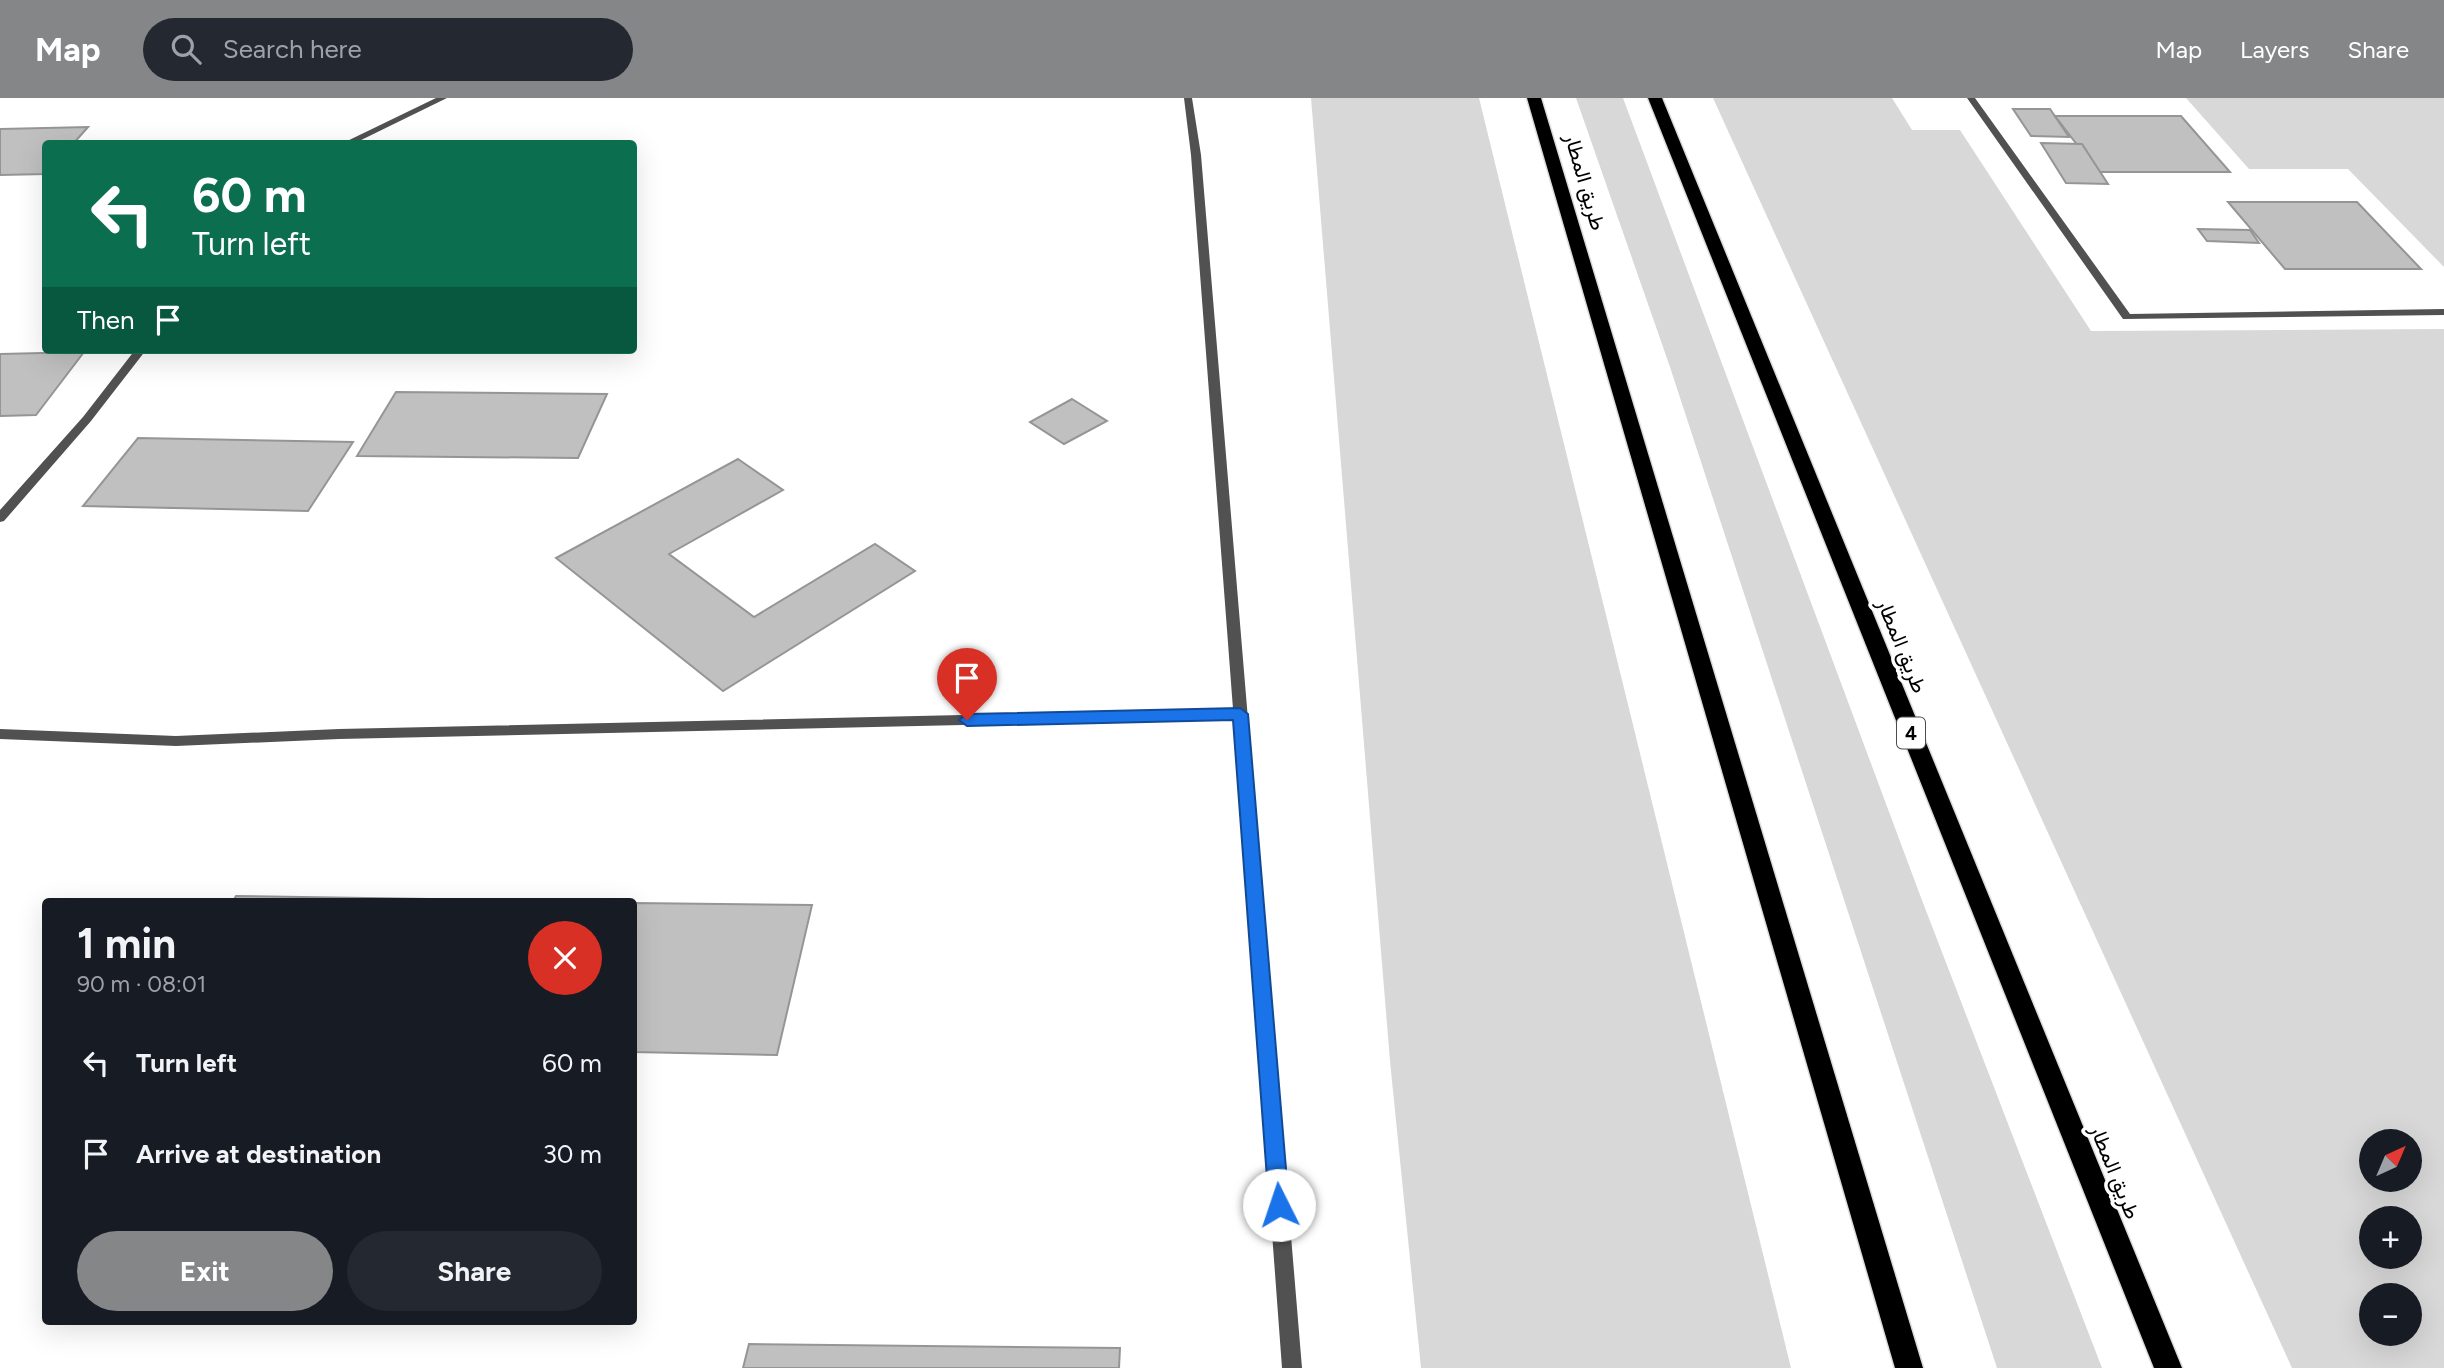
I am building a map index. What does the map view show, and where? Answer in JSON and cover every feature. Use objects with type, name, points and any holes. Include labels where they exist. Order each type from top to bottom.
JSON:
[{"type":"highway","name":"طريق المطار","points":[[1534,98],[1909,1368]]},
{"type":"highway","name":"طريق المطار","points":[[1655,98],[2168,1368]]},
{"type":"street","points":[[354,140],[443,98]]},
{"type":"street","points":[[1188,98],[1197,168],[1292,1368]]},
{"type":"street","points":[[1971,98],[2127,317],[2444,312]]},
{"type":"street","points":[[0,518],[87,419],[138,354]]},
{"type":"street","points":[[0,734],[176,741],[339,734],[1240,714]]},
{"type":"shaded area","points":[[1311,98],[1479,98],[1791,1368],[1421,1368],[1390,1061]]},
{"type":"shaded area","points":[[1576,98],[1623,98],[1920,895],[2102,1368],[1997,1368],[1670,367]]},
{"type":"shaded area","points":[[1713,98],[1892,98],[1912,130],[1960,130],[2091,331],[2444,329],[2444,1368],[2292,1368]]},
{"type":"shaded area","points":[[2186,98],[2444,98],[2444,267],[2348,169],[2249,169]]},
{"type":"building","points":[[2013,109],[2050,109],[2069,137],[2031,136]]},
{"type":"building","points":[[2055,116],[2181,116],[2230,172],[2098,172]]},
{"type":"building","points":[[88,127],[77,140],[42,140],[42,174],[0,175],[0,129]]},
{"type":"building","points":[[2041,143],[2082,144],[2108,184],[2066,183]]},
{"type":"building","points":[[2228,202],[2357,202],[2421,269],[2285,269]]},
{"type":"building","points":[[2198,229],[2250,230],[2259,243],[2207,241]]},
{"type":"building","points":[[0,354],[82,354],[36,415],[0,416]]},
{"type":"building","points":[[396,392],[607,394],[578,458],[357,456]]},
{"type":"building","points":[[1072,399],[1107,421],[1064,444],[1030,422]]},
{"type":"building","points":[[138,438],[353,442],[308,511],[83,506]]},
{"type":"building","points":[[738,459],[783,490],[669,554],[754,617],[875,544],[915,571],[723,691],[556,558]]},
{"type":"building","points":[[236,896],[362,898],[235,898]]},
{"type":"building","points":[[637,903],[812,905],[777,1055],[637,1052]]},
{"type":"building","points":[[749,1344],[1120,1348],[1119,1368],[743,1368]]},
{"type":"route","points":[[967,720],[1240,714],[1279,1205]]}]
